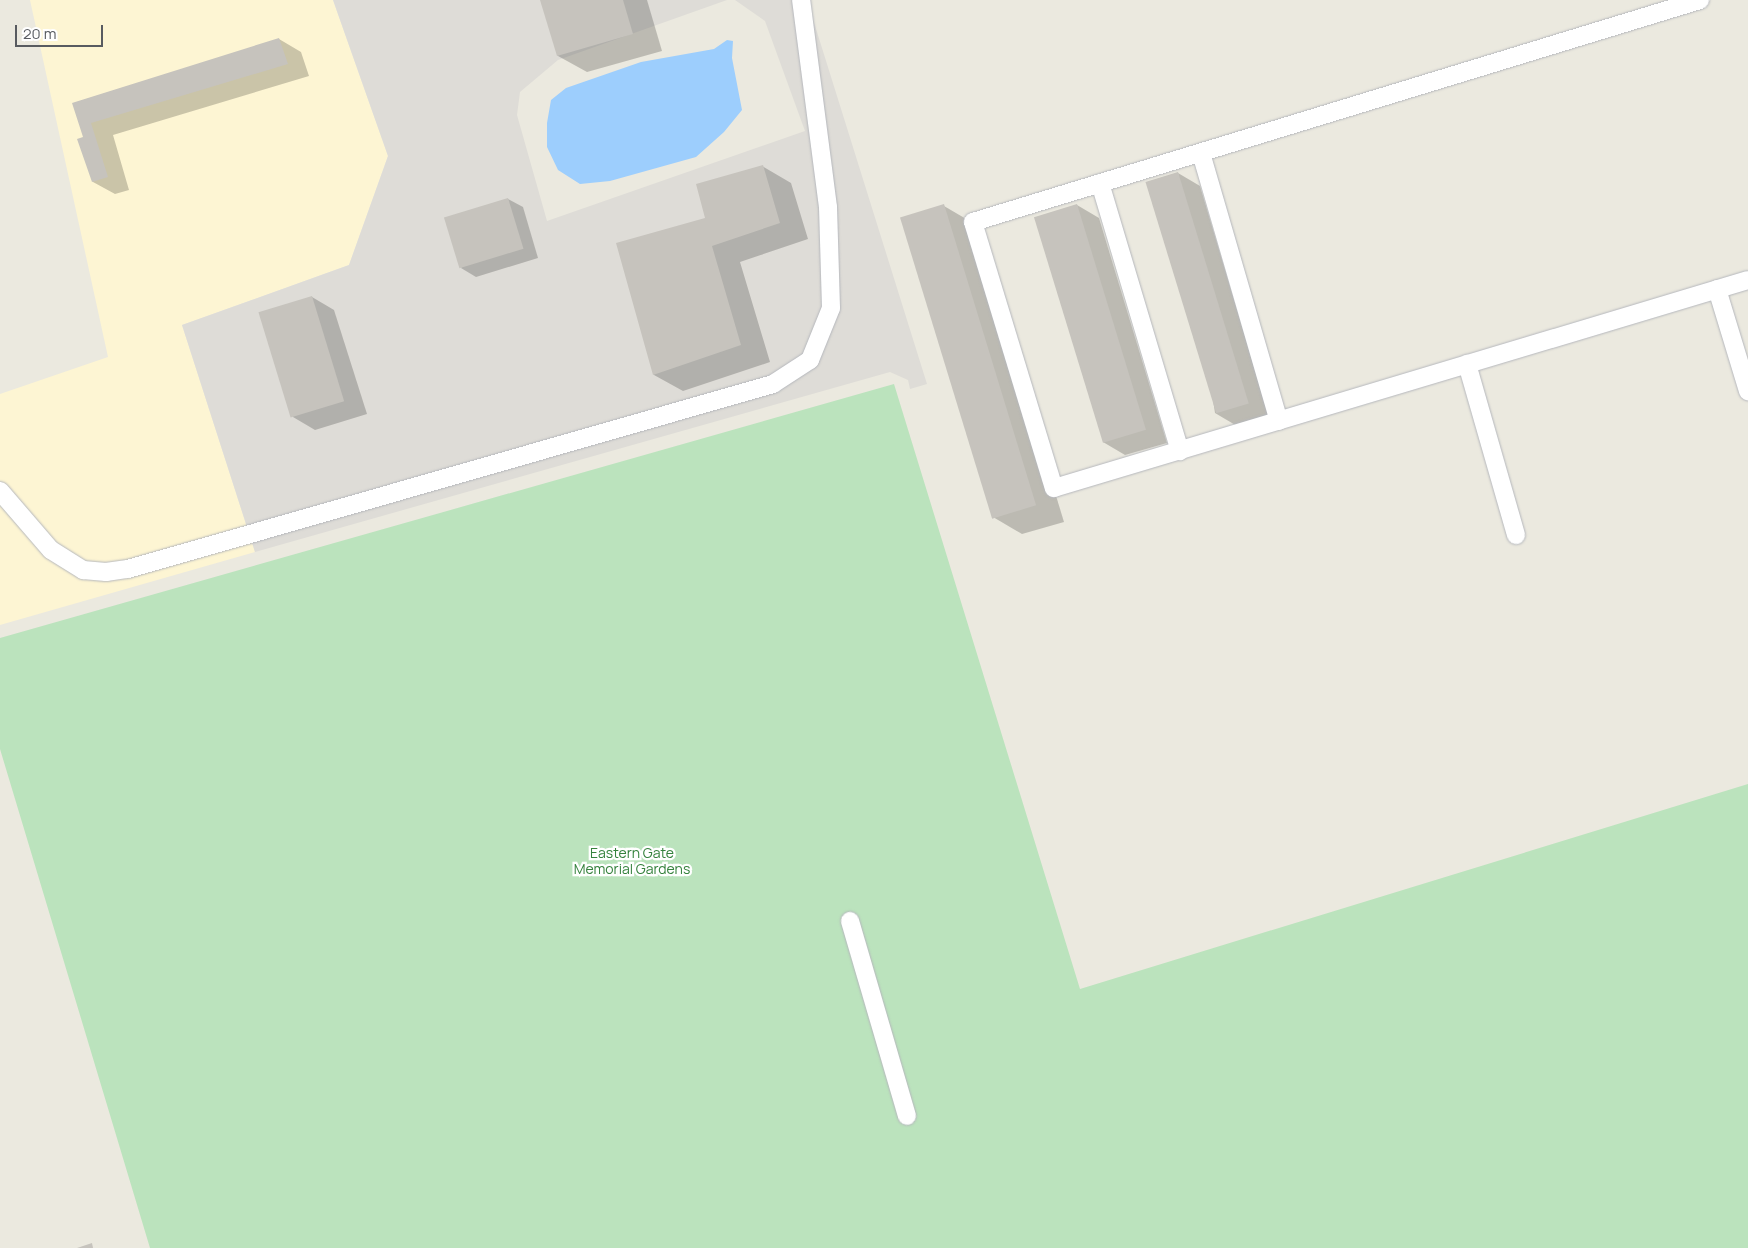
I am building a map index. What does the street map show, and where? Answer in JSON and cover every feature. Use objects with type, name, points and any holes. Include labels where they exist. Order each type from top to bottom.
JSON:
[{"type":"lane","points":[[0,491],[51,550],[83,570],[106,572],[128,569],[773,384],[810,360],[831,308],[828,207],[801,0]]},
{"type":"lane","points":[[1700,0],[973,222],[1054,488],[1748,280]]},
{"type":"lane","points":[[1200,152],[1280,421]]},
{"type":"lane","points":[[1100,183],[1180,451]]},
{"type":"lane","points":[[1718,289],[1748,390]]},
{"type":"lane","points":[[1466,364],[1516,535]]},
{"type":"lane","points":[[850,921],[906,1116]]},
{"type":"shaded area","points":[[30,0],[333,0],[388,156],[349,265],[182,325],[255,552],[0,625],[0,394],[108,357]]},
{"type":"shaded area","points":[[333,0],[727,0],[558,60],[520,92],[517,115],[547,221],[805,131],[765,21],[735,0],[807,0],[927,384],[910,389],[908,380],[890,372],[255,552],[182,325],[349,265],[388,156]]},
{"type":"green space","name":"Eastern Gate Memorial Gardens","points":[[894,384],[1080,989],[1748,784],[1748,1248],[150,1248],[0,749],[0,638]]},
{"type":"water","points":[[727,40],[733,41],[732,58],[742,110],[724,132],[696,157],[610,181],[580,184],[558,170],[547,147],[547,123],[551,100],[566,88],[641,62],[714,49]]},
{"type":"building","points":[[540,0],[623,0],[633,34],[557,56]]},
{"type":"building","points":[[279,38],[288,64],[91,123],[108,177],[92,182],[77,139],[83,137],[72,103]]},
{"type":"building","points":[[763,165],[780,223],[712,246],[741,345],[653,375],[616,243],[705,218],[696,184]]},
{"type":"building","points":[[1178,172],[1249,403],[1216,413],[1145,182]]},
{"type":"building","points":[[508,198],[523,249],[459,268],[444,218]]},
{"type":"building","points":[[944,204],[1036,505],[992,519],[900,217]]},
{"type":"building","points":[[1077,204],[1146,430],[1103,443],[1034,217]]},
{"type":"building","points":[[312,296],[344,401],[291,418],[258,312]]},
{"type":"building","points":[[92,1243],[93,1248],[77,1248]]}]
